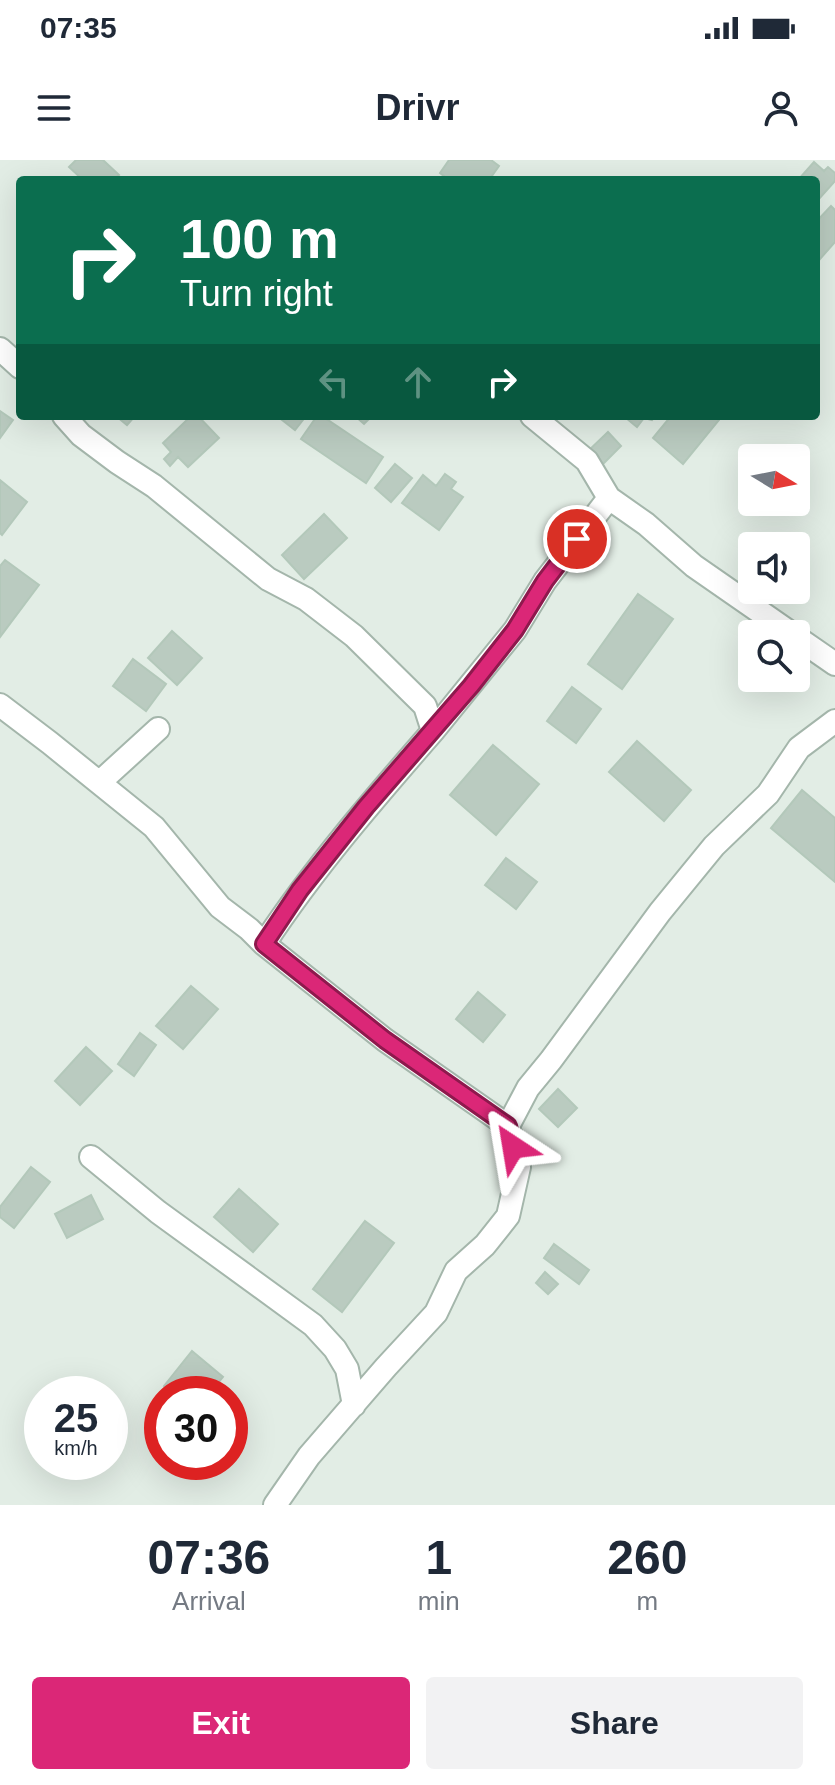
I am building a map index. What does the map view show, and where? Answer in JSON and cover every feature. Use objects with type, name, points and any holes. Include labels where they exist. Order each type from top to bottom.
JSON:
[{"type":"street","points":[[0,349],[16,363]]},
{"type":"street","points":[[68,420],[81,435],[154,486],[268,579],[306,599],[354,636],[425,706],[433,731]]},
{"type":"street","points":[[537,420],[587,461],[609,498],[646,524],[694,566],[771,620]]},
{"type":"street","points":[[264,944],[300,890],[366,807],[515,630],[545,581],[609,498]]},
{"type":"street","points":[[810,647],[835,664]]},
{"type":"street","points":[[0,705],[154,827],[220,907],[264,944],[385,1040],[508,1126],[519,1167],[508,1216],[485,1245],[456,1271],[436,1313],[309,1456],[275,1505]]},
{"type":"street","points":[[508,1126],[528,1088],[660,912],[714,846],[768,794],[799,748],[835,721]]},
{"type":"street","points":[[100,782],[158,729]]},
{"type":"street","points":[[91,1157],[158,1212],[313,1325],[335,1349],[347,1369],[354,1405]]},
{"type":"building","points":[[76,160],[103,160],[119,175],[79,176],[69,167]]},
{"type":"building","points":[[449,160],[491,160],[499,166],[492,176],[444,176],[440,173]]},
{"type":"building","points":[[814,162],[824,171],[828,167],[835,173],[835,181],[820,198],[820,176],[802,176]]},
{"type":"building","points":[[831,206],[835,210],[835,242],[820,259],[820,218]]},
{"type":"building","points":[[0,411],[13,420],[0,438]]},
{"type":"building","points":[[187,420],[202,420],[219,438],[188,467],[178,457],[170,466],[164,459],[171,452],[163,443]]},
{"type":"building","points":[[282,420],[303,420],[295,430]]},
{"type":"building","points":[[314,420],[328,420],[383,457],[366,483],[301,439]]},
{"type":"building","points":[[628,420],[642,420],[637,427]]},
{"type":"building","points":[[668,420],[719,420],[683,464],[653,438]]},
{"type":"building","points":[[608,432],[621,446],[599,468],[585,454]]},
{"type":"building","points":[[395,464],[412,478],[391,502],[375,488]]},
{"type":"building","points":[[445,474],[456,482],[451,489],[463,497],[439,530],[402,503],[423,475],[436,486]]},
{"type":"building","points":[[0,480],[27,502],[2,535],[0,533]]},
{"type":"building","points":[[324,514],[347,538],[304,579],[282,555]]},
{"type":"building","points":[[5,560],[39,585],[0,637],[0,566]]},
{"type":"building","points":[[638,594],[673,619],[622,689],[588,664]]},
{"type":"building","points":[[172,631],[202,658],[177,685],[148,658]]},
{"type":"building","points":[[133,659],[166,684],[146,711],[113,686]]},
{"type":"building","points":[[572,687],[601,709],[576,743],[547,721]]},
{"type":"building","points":[[637,741],[691,790],[664,821],[609,772]]},
{"type":"building","points":[[493,745],[539,784],[496,835],[450,795]]},
{"type":"building","points":[[802,790],[835,818],[835,882],[771,828]]},
{"type":"building","points":[[506,858],[537,882],[516,909],[485,885]]},
{"type":"building","points":[[191,986],[218,1009],[183,1049],[156,1026]]},
{"type":"building","points":[[478,992],[505,1015],[483,1042],[456,1019]]},
{"type":"building","points":[[140,1033],[156,1045],[134,1076],[118,1064]]},
{"type":"building","points":[[86,1047],[112,1071],[80,1105],[55,1081]]},
{"type":"building","points":[[558,1089],[577,1108],[558,1127],[539,1109]]},
{"type":"building","points":[[31,1167],[50,1182],[14,1228],[0,1217],[0,1207]]},
{"type":"building","points":[[239,1189],[278,1224],[253,1252],[214,1217]]},
{"type":"building","points":[[91,1195],[103,1219],[67,1238],[55,1214]]},
{"type":"building","points":[[365,1221],[394,1243],[342,1312],[313,1289]]},
{"type":"building","points":[[554,1244],[589,1270],[579,1284],[544,1258]]},
{"type":"building","points":[[545,1272],[558,1284],[548,1294],[536,1283]]},
{"type":"building","points":[[192,1351],[222,1376],[172,1376]]},
{"type":"route","points":[[513,1147],[508,1126],[385,1040],[264,944],[300,890],[366,807],[471,686],[515,630],[545,581],[577,539]]}]
